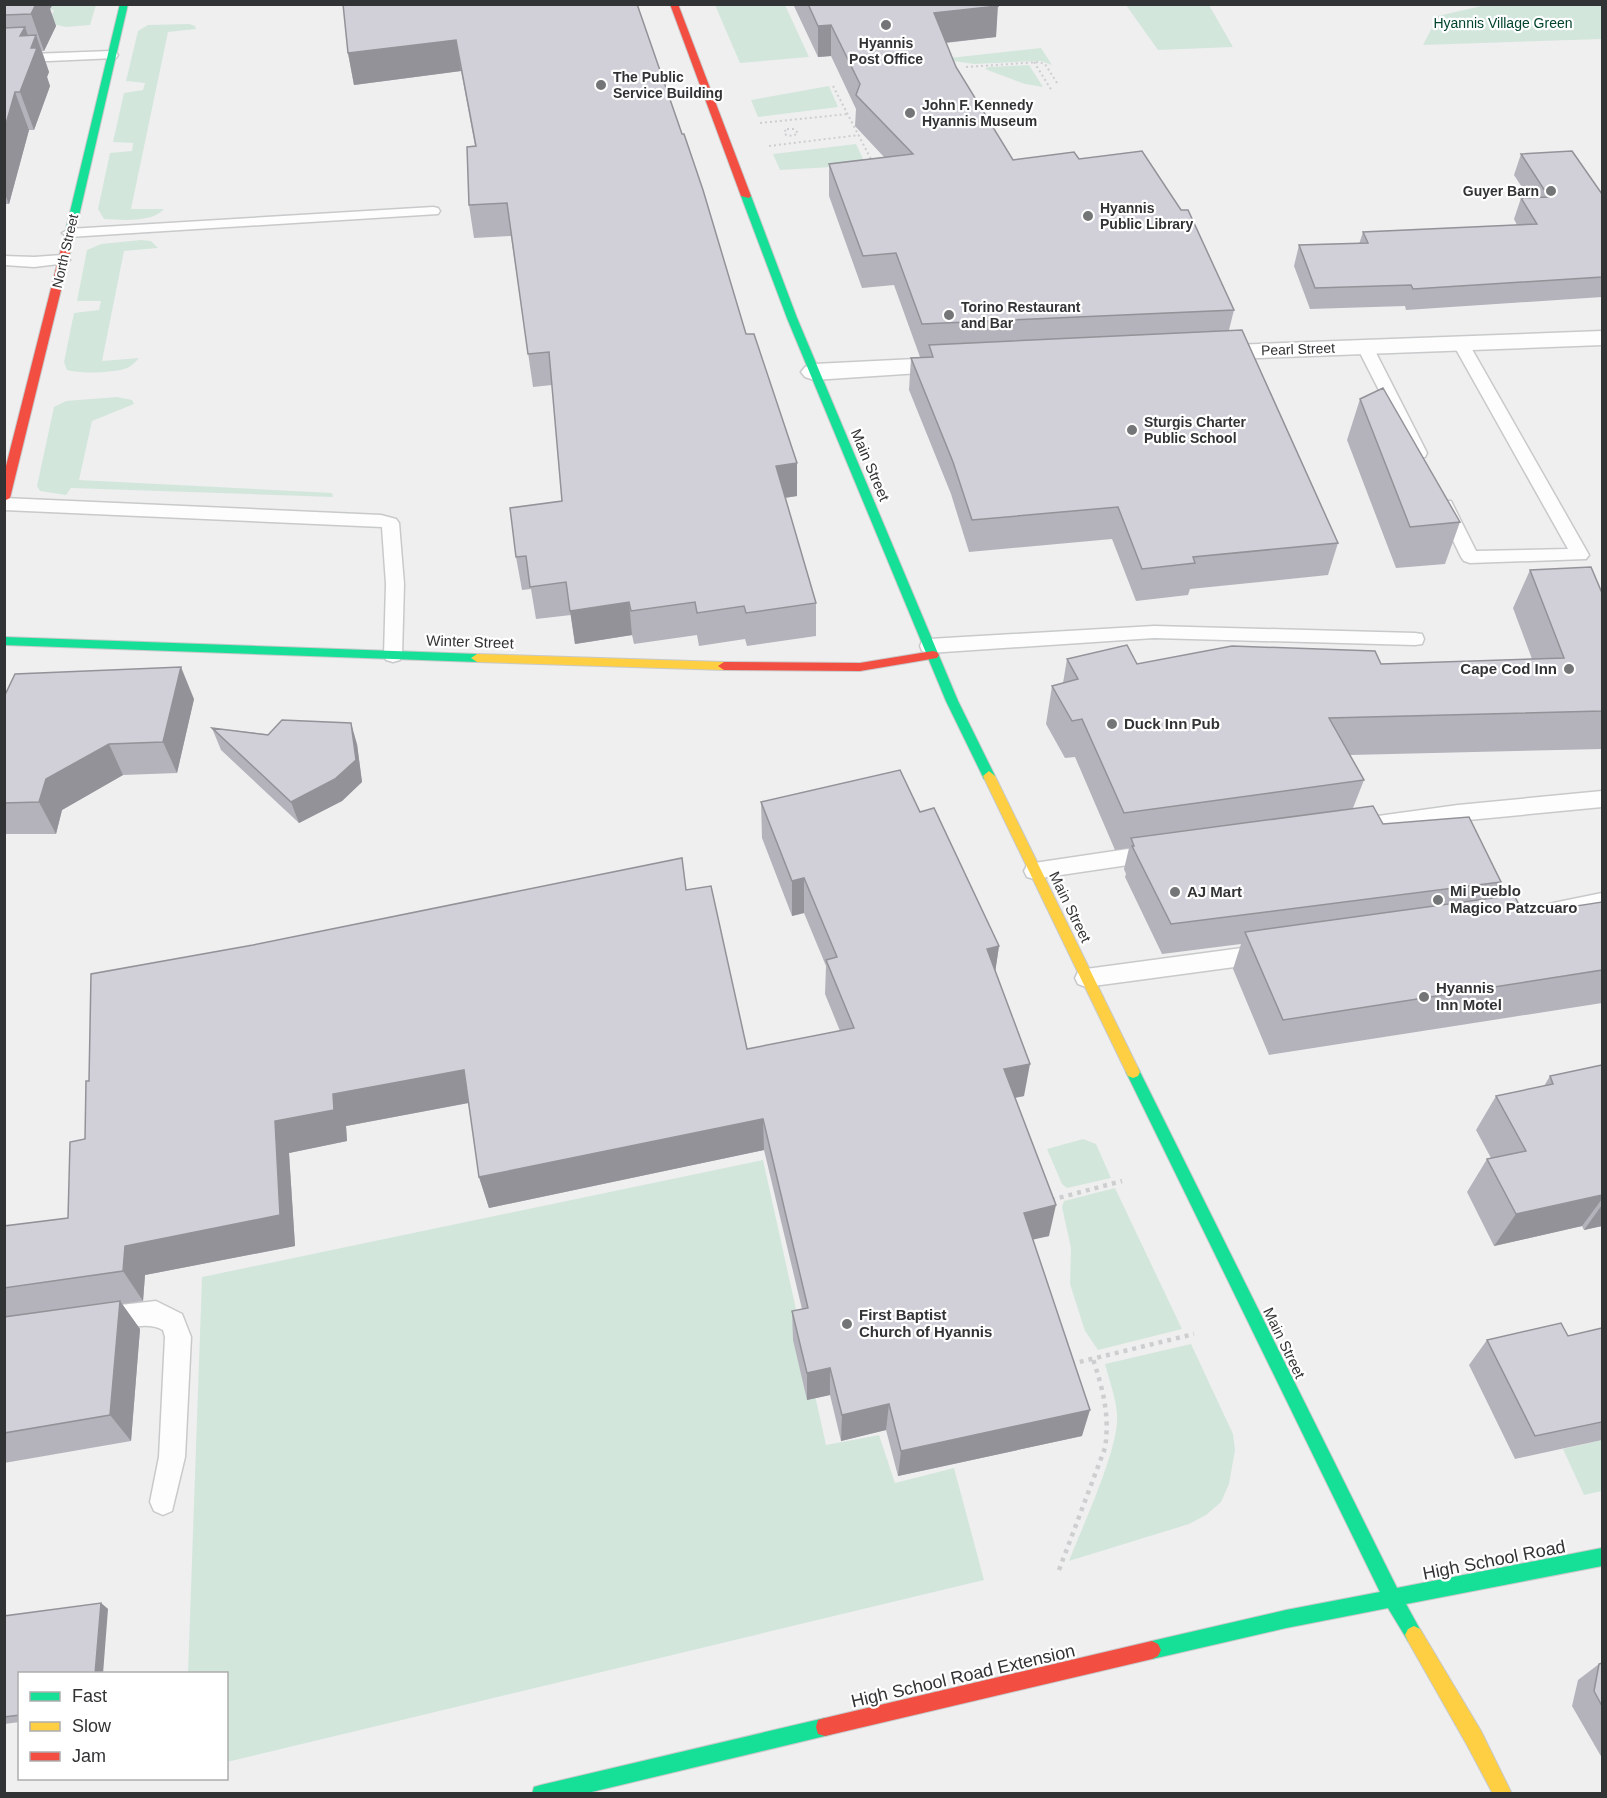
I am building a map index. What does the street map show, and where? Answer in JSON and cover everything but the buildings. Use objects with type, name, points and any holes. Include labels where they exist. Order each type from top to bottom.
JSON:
[{"type":"main road","name":"North Street","points":[[4,498],[11,446],[69,233],[124,4]]},
{"type":"main road","name":"Main Street","points":[[674,4],[792,318],[952,700],[1086,978],[1393,1599],[1474,1738],[1503,1794]]},
{"type":"main road","name":"Winter Street","points":[[4,641],[685,666],[860,667],[931,651]]},
{"type":"main road","name":"High School Road","points":[[1393,1599],[1602,1557]]},
{"type":"main road","name":"High School Road Extension","points":[[541,1794],[1286,1619],[1393,1599]]},
{"type":"street","name":"Pearl Street","points":[[1181,354],[1602,338]]},
{"type":"street","points":[[814,372],[978,364]]},
{"type":"lane","points":[[4,59],[111,55]]},
{"type":"lane","points":[[69,233],[433,211]]},
{"type":"lane","points":[[4,260],[34,262],[62,260]]},
{"type":"lane","points":[[1439,494],[1470,557],[1580,555],[1461,344]]},
{"type":"lane","points":[[1365,347],[1428,473]]},
{"type":"lane","points":[[4,504],[381,521],[390,524],[395,584],[393,655]]},
{"type":"lane","points":[[931,651],[1154,632],[1415,639]]},
{"type":"lane","points":[[1331,830],[1458,813],[1602,799]]},
{"type":"lane","points":[[1034,871],[1169,852]]},
{"type":"lane","points":[[1533,914],[1602,902]]},
{"type":"lane","points":[[1086,978],[1285,951]]},
{"type":"lane","points":[[84,1322],[156,1313],[173,1322],[178,1337],[172,1457],[163,1502]]},
{"type":"path","points":[[1034,62],[1052,91]]},
{"type":"path","points":[[966,67],[1034,62],[1045,64],[1057,83]]},
{"type":"path","points":[[833,86],[873,164]]},
{"type":"path","points":[[756,124],[848,114]]},
{"type":"path","points":[[787,120],[789,128]]},
{"type":"path","points":[[789,128],[798,132],[793,136]]},
{"type":"path","points":[[789,128],[783,133],[793,136]]},
{"type":"path","points":[[765,147],[859,135]]},
{"type":"path","points":[[793,136],[796,143]]},
{"type":"path","points":[[1047,1201],[1122,1181]]},
{"type":"path","points":[[1059,1367],[1194,1334]]},
{"type":"path","points":[[1059,1570],[1105,1448],[1108,1433],[1109,1409],[1093,1359]]},
{"type":"green space","name":"Hyannis Village Green","points":[[1490,4],[1602,5],[1602,39],[1423,45],[1438,16]]},
{"type":"green space","points":[[4,5],[96,5],[90,25],[66,27],[48,23],[54,10]]},
{"type":"green space","points":[[715,5],[785,5],[809,57],[740,63]]},
{"type":"green space","points":[[1126,5],[1209,5],[1233,47],[1158,50]]},
{"type":"green space","points":[[189,24],[195,26],[196,29],[168,32],[131,209],[164,209],[144,219],[104,219],[98,209],[110,153],[132,151],[133,143],[113,142],[124,93],[143,90],[145,83],[126,81],[138,31],[148,25]]},
{"type":"green space","points":[[1041,48],[1052,65],[1041,61],[974,64],[940,59]]},
{"type":"green space","points":[[1029,65],[1043,87],[1025,84],[985,69],[988,67]]},
{"type":"green space","points":[[829,86],[838,107],[758,117],[751,100]]},
{"type":"green space","points":[[856,144],[866,165],[780,170],[773,154]]},
{"type":"green space","points":[[151,241],[158,248],[124,251],[102,361],[139,358],[129,367],[121,370],[88,372],[67,370],[64,362],[74,313],[99,310],[101,301],[77,301],[87,250],[101,244]]},
{"type":"green space","points":[[117,397],[132,400],[134,404],[92,421],[79,480],[332,493],[333,497],[71,488],[66,495],[40,491],[37,486],[54,407],[66,401]]},
{"type":"green space","points":[[1083,1139],[1096,1144],[1111,1178],[1067,1188],[1062,1184],[1047,1149]]},
{"type":"green space","points":[[763,1160],[826,1445],[879,1435],[895,1483],[954,1468],[984,1580],[228,1762],[228,1672],[188,1672],[202,1277]]},
{"type":"green space","points":[[1115,1188],[1182,1329],[1098,1350],[1085,1331],[1070,1284],[1071,1248],[1062,1207],[1064,1201]]},
{"type":"green space","points":[[1191,1344],[1233,1434],[1235,1450],[1229,1484],[1221,1502],[1206,1515],[1189,1524],[1069,1561],[1113,1446],[1117,1414],[1105,1364]]},
{"type":"green space","points":[[1602,1440],[1602,1491],[1584,1495],[1563,1449]]},
{"type":"traffic: fast","points":[[70,233],[124,4]]},
{"type":"traffic: fast","points":[[746,196],[792,318],[952,701],[989,776]]},
{"type":"traffic: fast","points":[[4,641],[477,658]]},
{"type":"traffic: fast","points":[[1133,1072],[1326,1466],[1393,1599],[1414,1635]]},
{"type":"traffic: fast","points":[[1152,1650],[1286,1619],[1602,1557]]},
{"type":"traffic: fast","points":[[541,1794],[825,1727]]},
{"type":"traffic: slow","points":[[477,658],[724,666]]},
{"type":"traffic: slow","points":[[989,776],[1133,1072]]},
{"type":"traffic: slow","points":[[1414,1635],[1474,1738],[1503,1794]]},
{"type":"traffic: jam","points":[[674,4],[746,196]]},
{"type":"traffic: jam","points":[[4,498],[70,233]]},
{"type":"traffic: jam","points":[[724,666],[860,667],[933,655]]},
{"type":"traffic: jam","points":[[825,1727],[1152,1650]]},
{"type":"place","name":"Hyannis Post Office","points":[[886,25]]},
{"type":"place","name":"The Public Service Building","points":[[601,85]]},
{"type":"place","name":"John F. Kennedy Hyannis Museum","points":[[910,113]]},
{"type":"place","name":"Guyer Barn","points":[[1551,191]]},
{"type":"place","name":"Hyannis Public Library","points":[[1088,216]]},
{"type":"place","name":"Torino Restaurant and Bar","points":[[949,315]]},
{"type":"place","name":"Sturgis Charter Public School","points":[[1132,430]]},
{"type":"place","name":"Cape Cod Inn","points":[[1569,669]]},
{"type":"place","name":"Duck Inn Pub","points":[[1112,724]]},
{"type":"place","name":"AJ Mart","points":[[1175,892]]},
{"type":"place","name":"Mi Pueblo Magico Patzcuaro","points":[[1438,900]]},
{"type":"place","name":"Hyannis Inn Motel","points":[[1424,997]]},
{"type":"place","name":"First Baptist Church of Hyannis","points":[[847,1324]]}]
